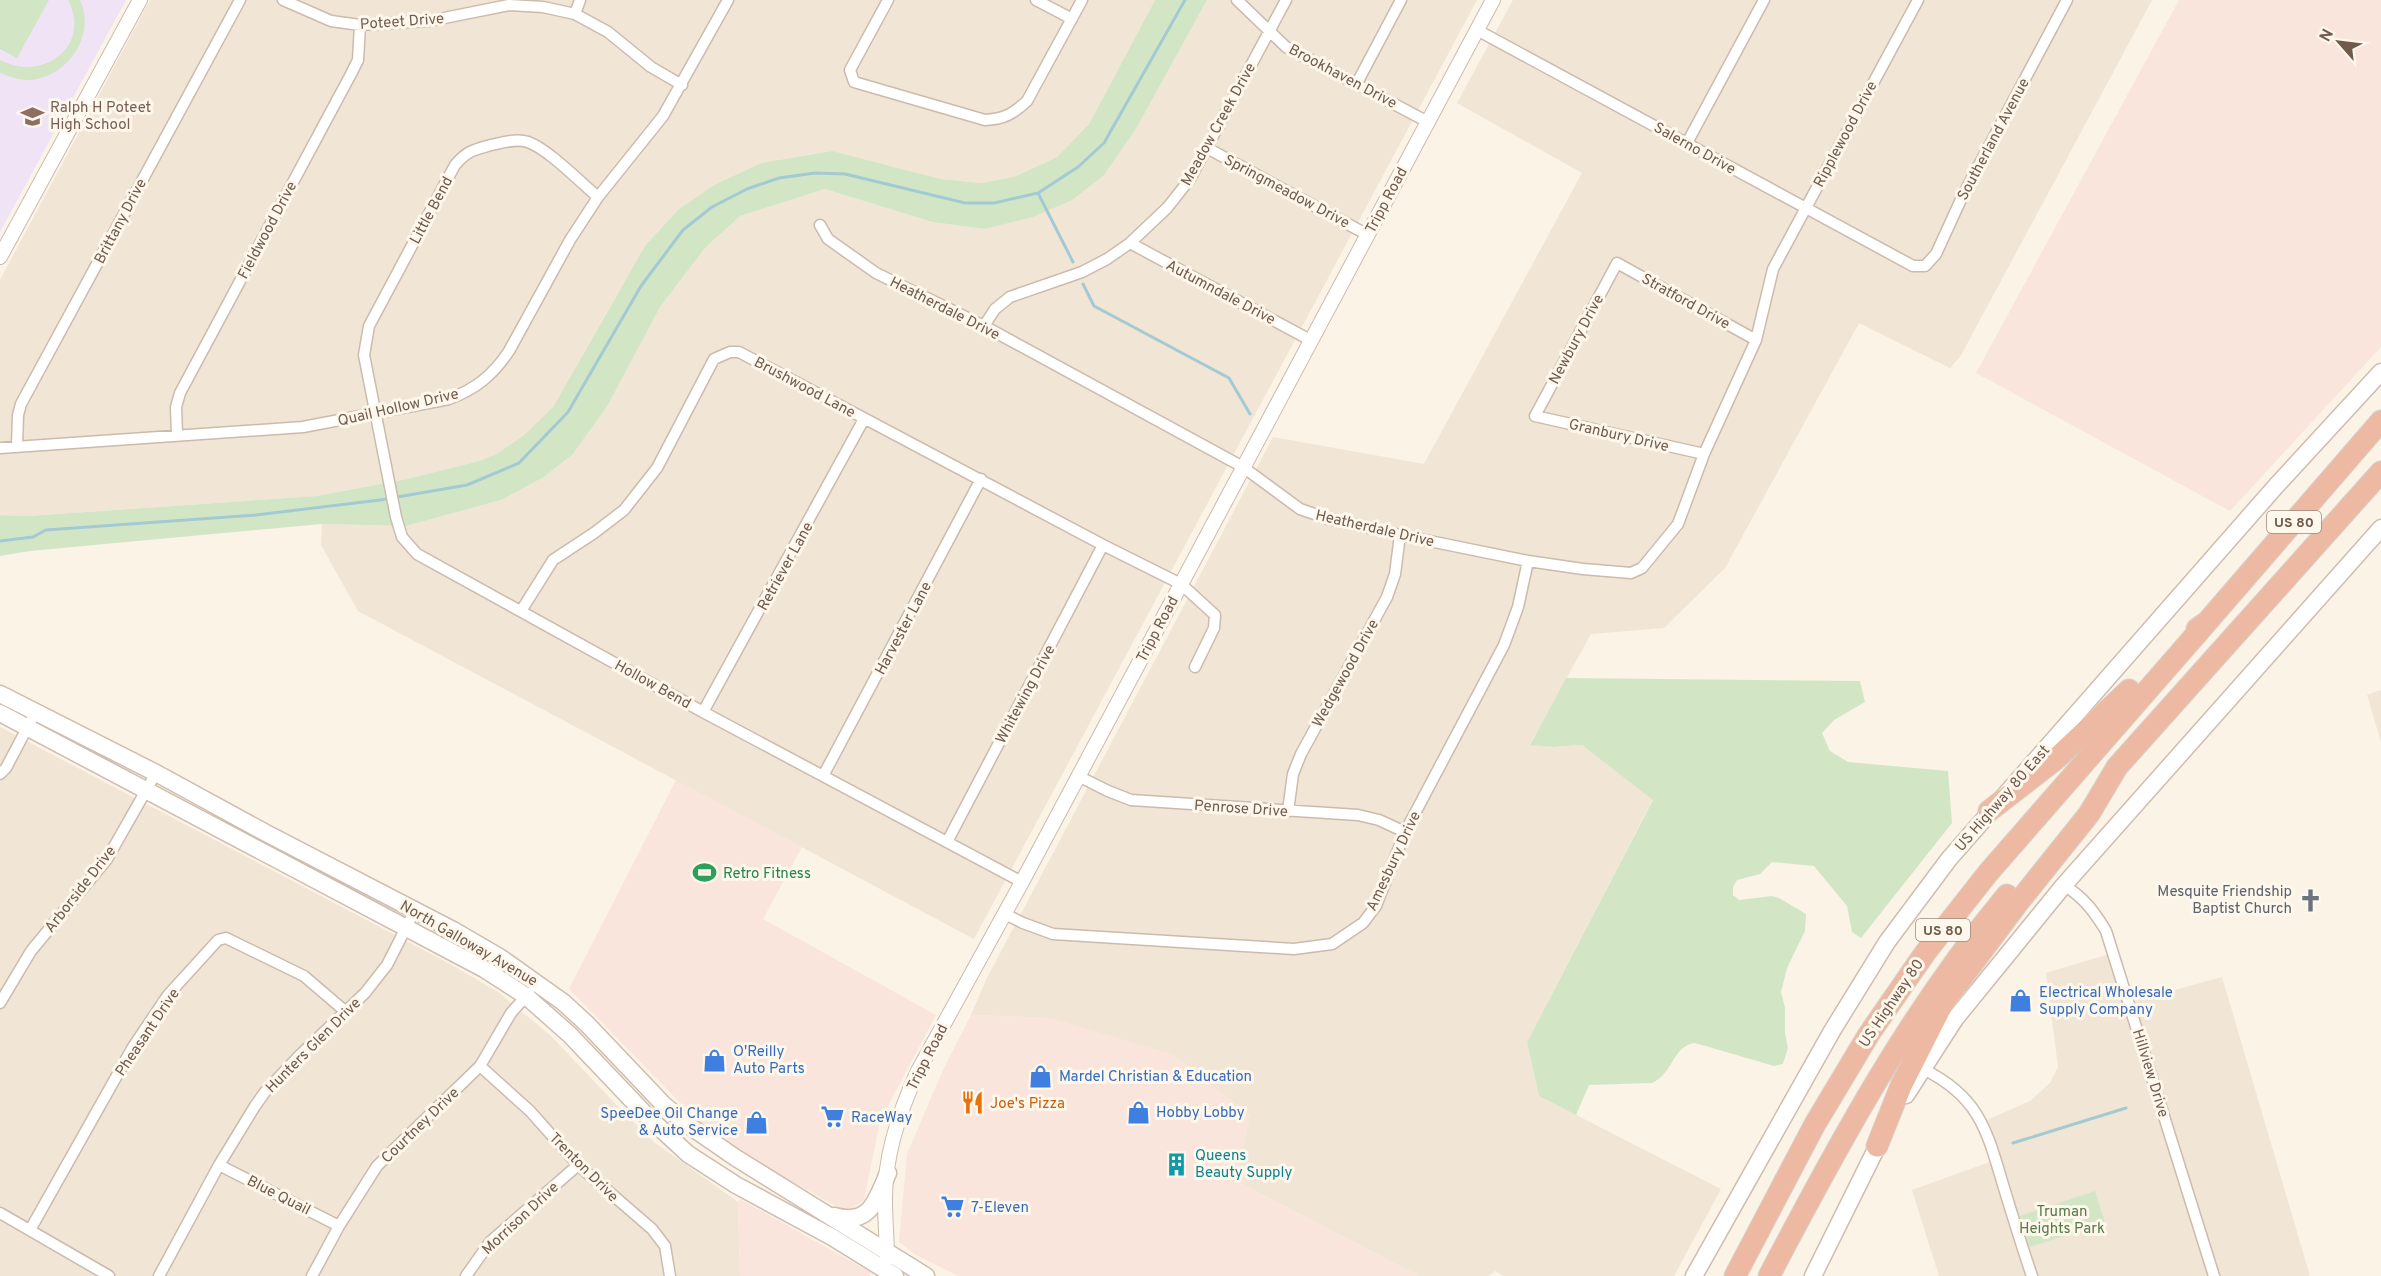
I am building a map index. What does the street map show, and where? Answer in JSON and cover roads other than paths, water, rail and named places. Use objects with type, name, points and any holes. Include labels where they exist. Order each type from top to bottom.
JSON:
[{"type":"highway","name":"US 80","points":[[2207,622],[2381,421]]},
{"type":"highway","name":"US 80","points":[[2117,767],[2380,474]]},
{"type":"highway","points":[[1989,811],[2056,759],[2105,715],[2158,660],[2207,622]]},
{"type":"highway","name":"US Highway 80","points":[[1735,1276],[1815,1124],[1869,1034],[1925,952],[1988,873],[2207,622]]},
{"type":"highway","points":[[1877,1146],[1901,1086],[1943,1004],[2017,904],[2089,814],[2117,767]]},
{"type":"highway","name":"US Highway 80","points":[[1769,1276],[1846,1130],[1893,1052],[1932,994],[1997,906],[2117,767]]},
{"type":"main road","name":"US Highway 80 East","points":[[1694,1276],[1832,1031],[1887,942],[1949,859],[2276,486],[2381,372]]},
{"type":"main road","points":[[1813,1276],[1877,1146],[1955,1018],[2064,885],[2381,528]]},
{"type":"main road","name":"North Galloway Avenue","points":[[0,694],[31,720],[147,790],[484,969],[526,996],[570,1035],[688,1154],[736,1185],[890,1274]]},
{"type":"main road","name":"North Galloway Avenue","points":[[0,713],[31,720],[156,772],[501,958],[539,983],[587,1024],[664,1105],[707,1139],[926,1276]]},
{"type":"main road","points":[[624,1092],[639,1079]]},
{"type":"main road","points":[[826,1214],[846,1219],[866,1214],[874,1204],[888,1173]]},
{"type":"street","points":[[0,257],[140,0]]},
{"type":"street","name":"Brittany Drive","points":[[17,446],[18,415],[21,404],[240,0]]},
{"type":"street","name":"Poteet Drive","points":[[283,0],[331,21],[360,26],[429,21],[509,5],[543,7],[575,14],[608,32],[651,67],[682,85]]},
{"type":"street","points":[[575,14],[580,0]]},
{"type":"street","name":"Quail Hollow Drive","points":[[0,448],[303,427],[449,399],[482,382],[498,368],[570,240],[598,197],[663,116],[728,0]]},
{"type":"street","points":[[888,0],[850,70],[854,82],[985,120],[1000,119],[1014,113],[1027,100],[1082,0]]},
{"type":"street","points":[[1036,0],[1072,20]]},
{"type":"street","name":"Brookhaven Drive","points":[[1237,0],[1286,46],[1302,57],[1357,83],[1428,122]]},
{"type":"street","name":"Meadow Creek Drive","points":[[984,326],[995,309],[1011,297],[1082,272],[1107,259],[1130,243],[1174,200],[1190,179],[1286,0]]},
{"type":"street","points":[[1357,83],[1401,0]]},
{"type":"street","name":"Tripp Road","points":[[890,1274],[885,1201],[891,1147],[907,1094],[1493,0]]},
{"type":"street","points":[[1688,143],[1764,0]]},
{"type":"street","name":"Ripplewood Drive","points":[[1773,269],[1918,0]]},
{"type":"street","name":"Southerland Avenue","points":[[1913,266],[1925,266],[1936,254],[1963,195],[2067,0]]},
{"type":"street","name":"Fieldwood Drive","points":[[177,435],[176,407],[180,393],[351,74],[357,60],[360,26]]},
{"type":"street","name":"Salerno Drive","points":[[1477,30],[1913,266]]},
{"type":"street","name":"Little Bend","points":[[375,414],[364,356],[369,326],[455,165],[465,153],[509,141],[527,142],[542,149],[598,197]]},
{"type":"street","name":"Springmeadow Drive","points":[[1207,148],[1368,235]]},
{"type":"street","name":"Heatherdale Drive","points":[[820,225],[828,239],[876,273],[984,326],[1243,467],[1300,509],[1329,519],[1400,536],[1528,561],[1631,573],[1642,568],[1678,525],[1704,454],[1756,340],[1773,269]]},
{"type":"street","name":"Autumndale Drive","points":[[1130,243],[1312,341]]},
{"type":"street","name":"Stratford Drive","points":[[1617,263],[1756,340]]},
{"type":"street","name":"Newbury Drive","points":[[1535,416],[1617,263]]},
{"type":"street","name":"Brushwood Lane","points":[[521,611],[553,560],[624,510],[657,468],[714,359],[722,354],[739,352],[1181,584],[1215,615],[1214,628],[1195,667]]},
{"type":"street","name":"Hollow Bend","points":[[375,414],[396,517],[402,537],[417,554],[703,712],[1022,882]]},
{"type":"street","name":"Granbury Drive","points":[[1535,416],[1704,454]]},
{"type":"street","name":"Retriever Lane","points":[[703,712],[864,419]]},
{"type":"street","name":"Harvester Lane","points":[[823,776],[981,479]]},
{"type":"street","name":"Wedgewood Drive","points":[[1288,811],[1293,774],[1300,754],[1387,597],[1395,574],[1400,536]]},
{"type":"street","name":"Whitewing Drive","points":[[946,842],[1103,545]]},
{"type":"street","name":"Amesbury Drive","points":[[1005,914],[1053,934],[1294,949],[1332,944],[1363,923],[1376,906],[1405,832],[1504,645],[1518,607],[1528,561]]},
{"type":"street","points":[[0,774],[6,768],[31,720]]},
{"type":"street","name":"Arborside Drive","points":[[0,1003],[31,951],[107,859],[156,772]]},
{"type":"street","name":"Penrose Drive","points":[[1078,776],[1108,791],[1138,801],[1358,815],[1379,820],[1405,832]]},
{"type":"street","name":"Hillview Drive","points":[[2064,885],[2081,896],[2094,911],[2106,931],[2214,1276]]},
{"type":"street","name":"Hunters Glen Drive","points":[[159,1276],[219,1165],[265,1092],[365,993],[387,965],[415,910]]},
{"type":"street","name":"Pheasant Drive","points":[[30,1230],[133,1047],[168,995],[218,940],[226,938],[287,967],[312,983],[346,1012]]},
{"type":"street","name":"Courtney Drive","points":[[312,1276],[339,1226],[377,1166],[480,1066],[511,1013],[539,983]]},
{"type":"street","name":"Trenton Drive","points":[[480,1066],[530,1111],[578,1165],[652,1229],[665,1246],[670,1276]]},
{"type":"street","points":[[1923,1069],[1953,1086],[1966,1099],[1985,1126],[2031,1276]]},
{"type":"street","name":"Blue Quail","points":[[219,1165],[339,1226]]},
{"type":"street","name":"Morrison Drive","points":[[466,1276],[490,1242],[578,1165]]},
{"type":"street","points":[[0,1213],[109,1276]]},
{"type":"waterway","points":[[0,541],[33,537],[46,530],[256,515],[380,500],[467,485],[519,463],[568,412],[641,286],[683,230],[712,207],[747,189],[779,178],[815,173],[845,174],[965,203],[994,203],[1038,193],[1078,167],[1104,143],[1185,0]]},
{"type":"waterway","points":[[1038,193],[1073,262]]},
{"type":"waterway","points":[[1083,284],[1094,306],[1229,378],[1250,414]]},
{"type":"waterway","points":[[2013,1143],[2126,1108]]},
{"type":"place","name":"Ralph H Poteet High School","points":[[32,116]]},
{"type":"place","name":"Retro Fitness","points":[[705,873]]},
{"type":"place","name":"Mesquite Friendship Baptist Church","points":[[2310,900]]},
{"type":"place","name":"Electrical Wholesale Supply Company","points":[[2021,1001]]},
{"type":"place","name":"O'Reilly Auto Parts","points":[[715,1060]]},
{"type":"place","name":"Mardel Christian & Education","points":[[1041,1076]]},
{"type":"place","name":"Joe's Pizza","points":[[972,1103]]},
{"type":"place","name":"Hobby Lobby","points":[[1138,1112]]},
{"type":"place","name":"RaceWay","points":[[833,1117]]},
{"type":"place","name":"SpeeDee Oil Change & Auto Service","points":[[756,1122]]},
{"type":"place","name":"Queens Beauty Supply","points":[[1177,1164]]},
{"type":"place","name":"7-Eleven","points":[[953,1207]]},
{"type":"park label","name":"Truman Heights Park","points":[[2062,1220]]}]
